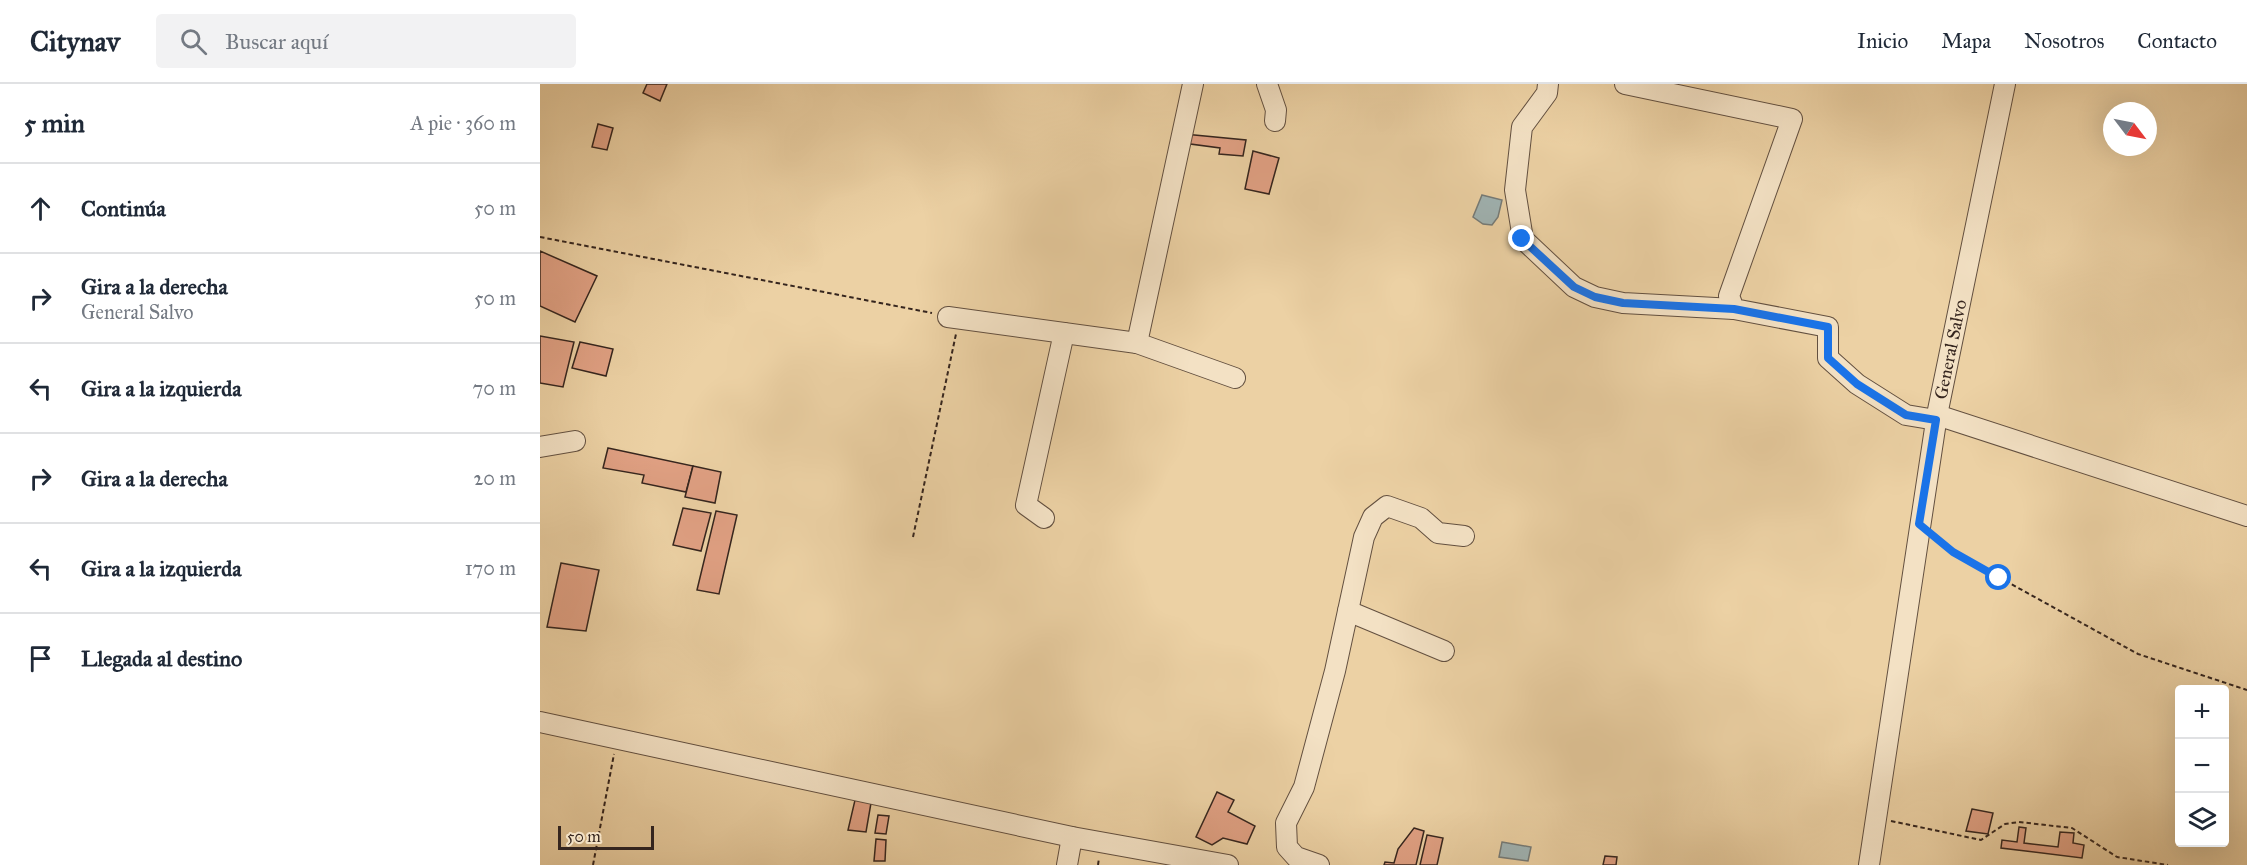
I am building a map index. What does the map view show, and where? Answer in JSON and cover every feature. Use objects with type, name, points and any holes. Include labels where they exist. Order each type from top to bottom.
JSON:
[{"type":"street","points":[[1137,343],[1192,84]]},
{"type":"street","points":[[1267,84],[1276,110],[1275,121]]},
{"type":"street","points":[[1548,84],[1547,93],[1522,127],[1515,190],[1522,239],[1574,287],[1595,297],[1623,303],[1734,309],[1828,327],[1828,358],[1857,384],[1906,415],[1936,417],[2247,516]]},
{"type":"street","points":[[1625,84],[1792,119],[1729,296],[1734,309]]},
{"type":"street","name":"General Salvo","points":[[1869,865],[1936,417],[2005,84]]},
{"type":"street","points":[[948,316],[1137,343],[1235,378]]},
{"type":"street","points":[[1044,518],[1026,505],[1064,333]]},
{"type":"street","points":[[540,447],[575,441]]},
{"type":"street","points":[[1319,865],[1296,857],[1287,848],[1286,823],[1304,787],[1364,537],[1373,517],[1387,506],[1421,518],[1438,533],[1464,536]]},
{"type":"street","points":[[1348,611],[1444,651]]},
{"type":"street","points":[[540,722],[1072,837],[1228,865]]},
{"type":"street","points":[[1068,865],[1072,837]]},
{"type":"path","points":[[540,237],[948,316],[957,333],[913,537]]},
{"type":"path","points":[[1919,524],[1953,552],[2138,654],[2247,690]]},
{"type":"path","points":[[593,865],[616,739]]},
{"type":"path","points":[[1876,819],[1981,840],[2005,824],[2019,822],[2072,828],[2117,857],[2168,865]]},
{"type":"shaded area","points":[[1482,195],[1502,200],[1498,217],[1492,225],[1483,224],[1473,217]]},
{"type":"shaded area","points":[[1502,842],[1531,847],[1528,861],[1499,857]]},
{"type":"building","points":[[647,84],[667,84],[660,101],[643,93]]},
{"type":"building","points":[[598,124],[613,128],[607,150],[592,147]]},
{"type":"building","points":[[1184,134],[1246,140],[1243,156],[1219,154],[1220,148],[1183,143]]},
{"type":"building","points":[[1253,151],[1279,158],[1269,194],[1245,189]]},
{"type":"building","points":[[540,251],[597,276],[575,322],[540,306]]},
{"type":"building","points":[[540,336],[574,342],[563,387],[540,383]]},
{"type":"building","points":[[580,342],[613,349],[606,376],[572,368]]},
{"type":"building","points":[[608,448],[693,466],[686,492],[642,483],[644,475],[603,468]]},
{"type":"building","points":[[693,466],[721,472],[715,503],[685,497]]},
{"type":"building","points":[[683,508],[711,513],[701,551],[673,545]]},
{"type":"building","points":[[716,511],[737,515],[719,594],[697,590]]},
{"type":"building","points":[[561,563],[599,570],[586,631],[547,627]]},
{"type":"building","points":[[1217,792],[1234,800],[1228,812],[1255,826],[1247,844],[1223,838],[1212,845],[1196,837]]},
{"type":"building","points":[[855,800],[871,803],[866,832],[848,830]]},
{"type":"building","points":[[1972,809],[1993,813],[1988,834],[1966,831]]},
{"type":"building","points":[[878,815],[889,816],[886,834],[875,833]]},
{"type":"building","points":[[2019,827],[2026,828],[2024,843],[2058,847],[2060,832],[2074,833],[2073,843],[2084,845],[2082,858],[2001,848],[2002,840],[2017,842]]},
{"type":"building","points":[[1414,828],[1424,831],[1416,865],[1384,865],[1385,862],[1394,863],[1398,849]]},
{"type":"building","points":[[1427,835],[1443,838],[1437,865],[1420,865]]},
{"type":"building","points":[[876,839],[886,840],[885,861],[874,861]]},
{"type":"building","points":[[1605,856],[1617,857],[1616,865],[1603,865]]},
{"type":"route","points":[[1522,239],[1574,287],[1595,297],[1623,303],[1734,309],[1754,315],[1828,327],[1828,358],[1857,384],[1906,415],[1936,420],[1919,524],[1953,552],[1999,578]]}]
